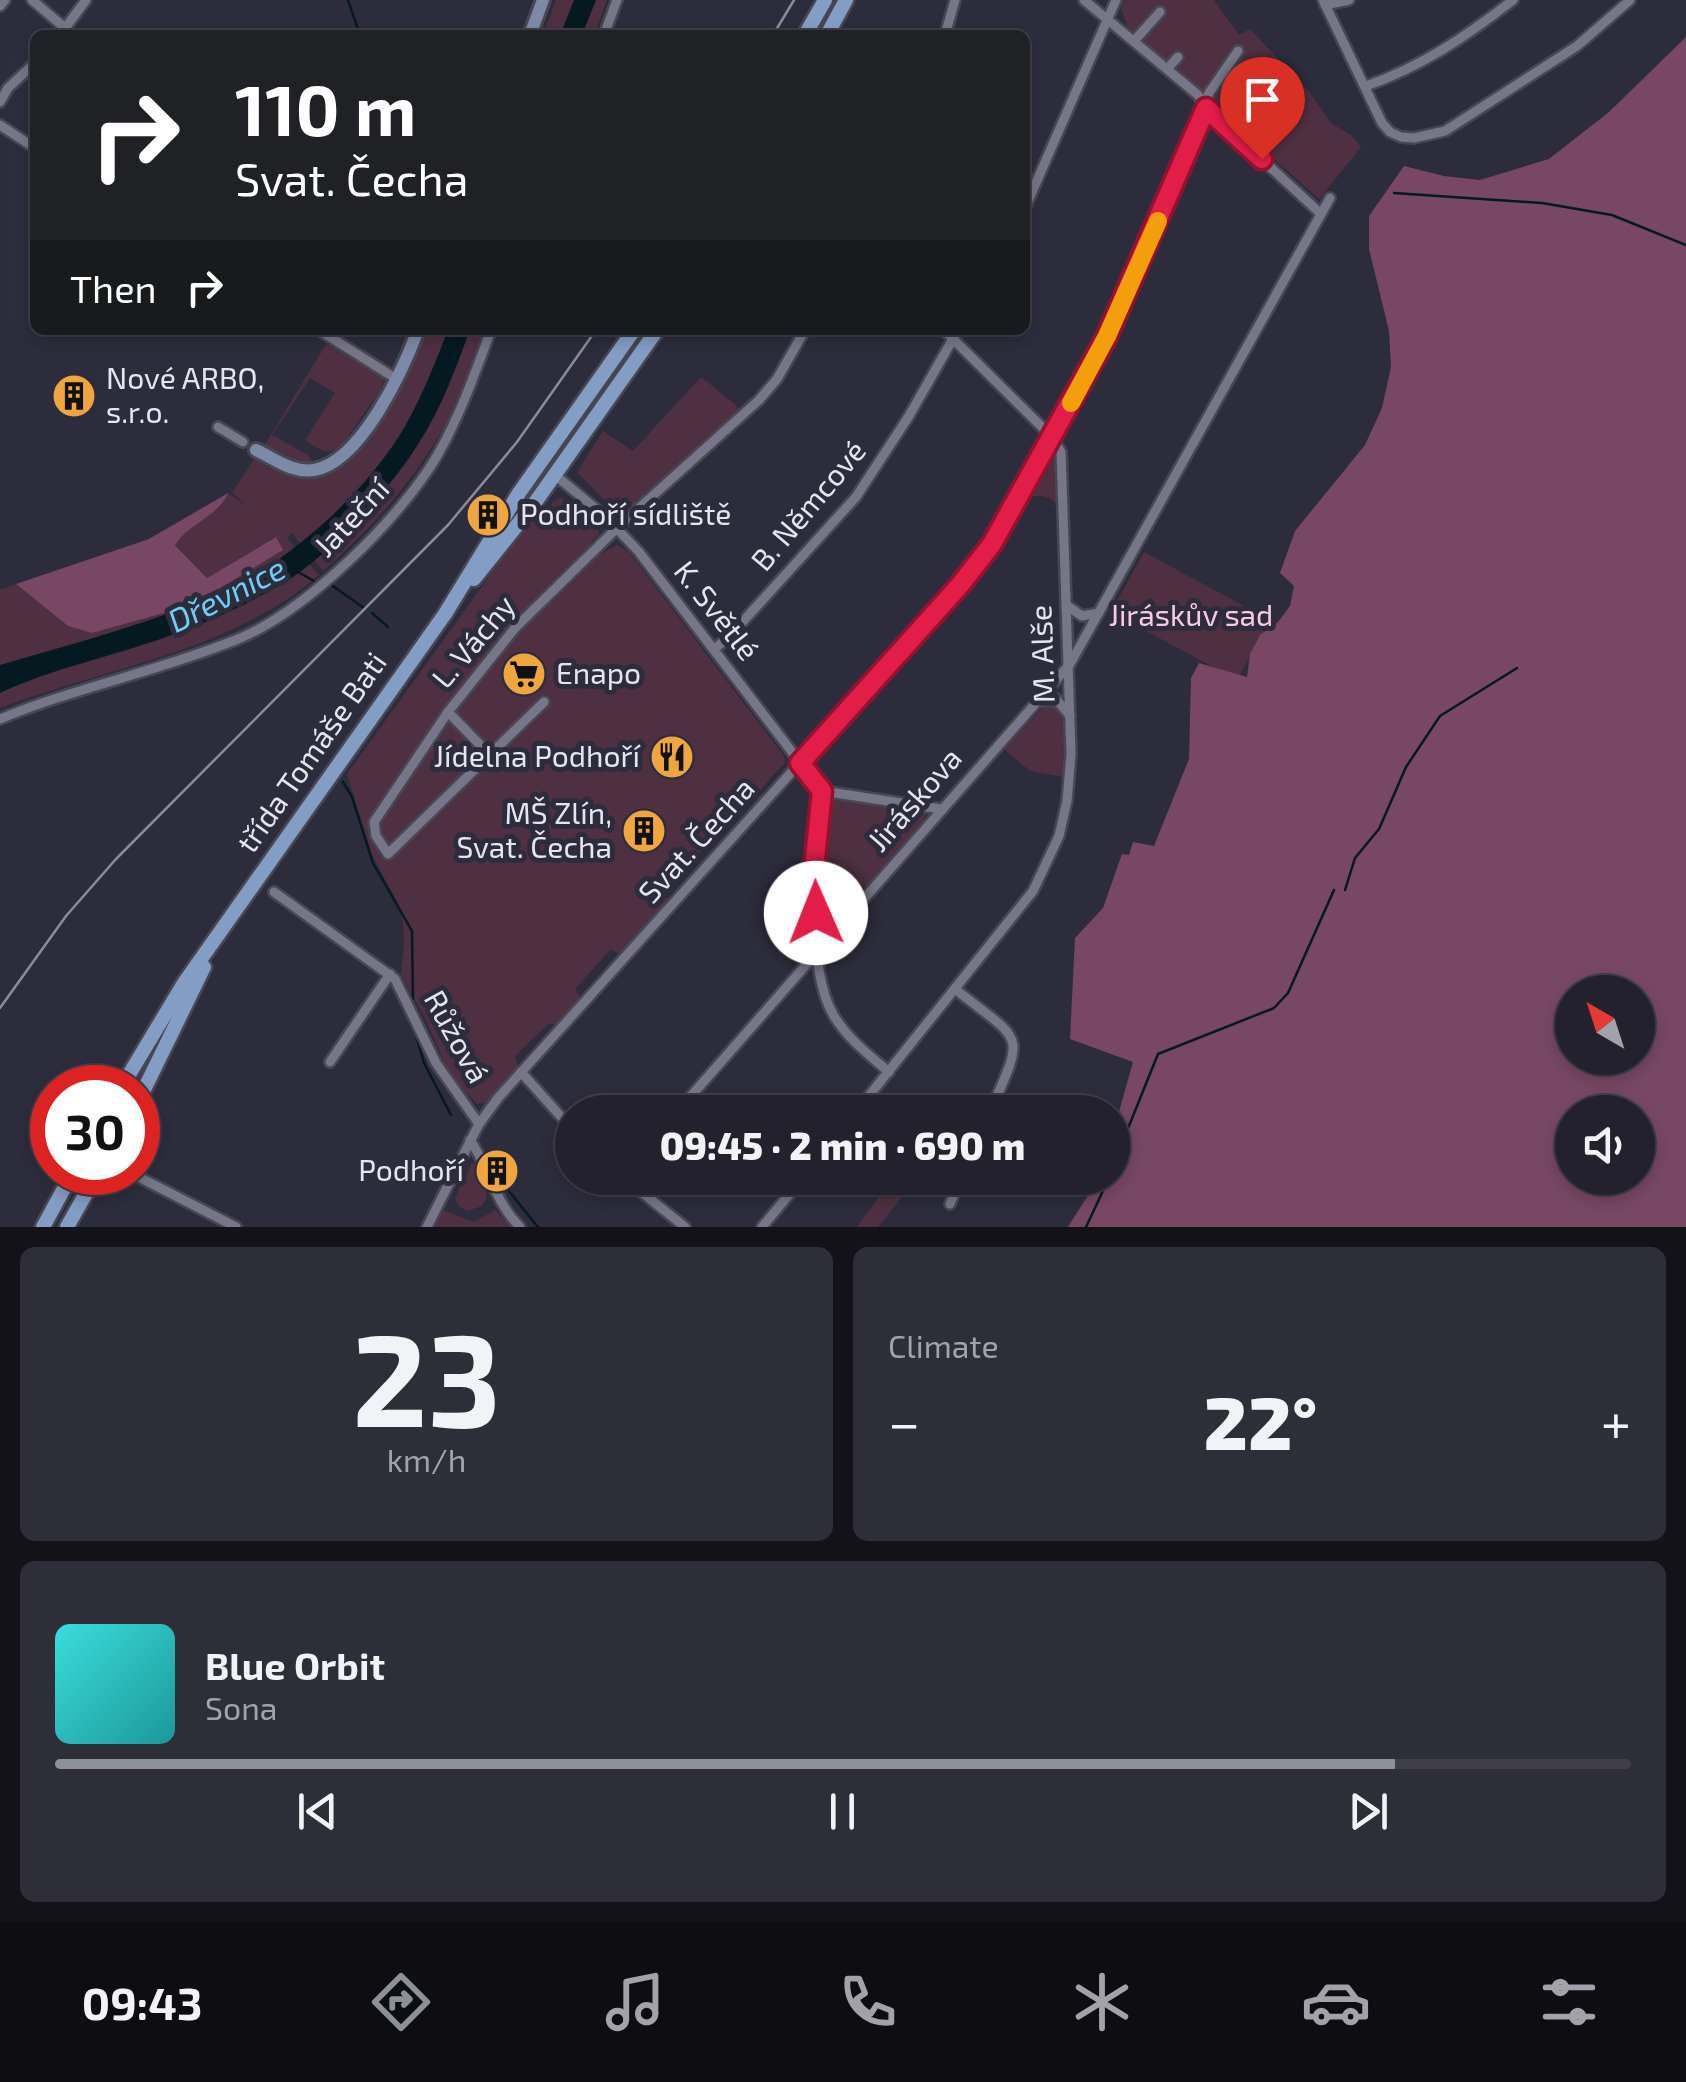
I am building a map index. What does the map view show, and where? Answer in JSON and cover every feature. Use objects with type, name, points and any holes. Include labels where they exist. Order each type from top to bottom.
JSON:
[{"type":"main road","points":[[808,30],[824,0]]},
{"type":"main road","points":[[830,30],[846,0]]},
{"type":"main road","name":"třída Tomáše Bati","points":[[135,1065],[184,983],[445,614],[539,463],[630,335]]},
{"type":"main road","name":"třída Tomáše Bati","points":[[445,614],[496,555],[556,475],[654,335]]},
{"type":"main road","points":[[539,463],[556,475]]},
{"type":"main road","name":"třída Tomáše Bati","points":[[156,1065],[224,926]]},
{"type":"main road","points":[[43,1227],[60,1195]]},
{"type":"main road","points":[[67,1227],[85,1195]]},
{"type":"street","points":[[0,6],[5,0]]},
{"type":"street","points":[[32,0],[60,30]]},
{"type":"street","points":[[64,30],[86,0]]},
{"type":"street","points":[[532,30],[543,0]]},
{"type":"street","points":[[606,30],[617,0]]},
{"type":"street","points":[[946,30],[955,0]]},
{"type":"street","points":[[1084,0],[1198,94],[1206,108],[1320,214]]},
{"type":"street","points":[[1030,197],[1116,0]]},
{"type":"street","points":[[1349,0],[1324,2],[1382,123],[1390,132],[1414,138],[1457,124],[1577,46],[1630,0]]},
{"type":"street","points":[[1366,86],[1426,60],[1474,31],[1512,0]]},
{"type":"street","points":[[1134,41],[1160,12]]},
{"type":"street","name":"Svat. Čecha","points":[[427,1227],[475,1132],[522,1072],[977,566],[1052,437],[1135,277],[1209,93],[1238,52]]},
{"type":"street","points":[[1167,69],[1178,57]]},
{"type":"street","points":[[0,102],[4,84],[30,66]]},
{"type":"street","points":[[0,125],[30,144]]},
{"type":"street","name":"Jiráskova","points":[[692,1095],[1070,664],[1330,198]]},
{"type":"street","points":[[327,335],[398,380]]},
{"type":"street","points":[[256,450],[296,469],[327,466],[356,441],[398,380],[416,335]]},
{"type":"street","name":"Jateční","points":[[0,719],[243,637],[306,599],[350,558],[423,478],[463,404],[489,335]]},
{"type":"street","name":"L. Váchy","points":[[544,702],[388,854],[376,836],[374,822],[448,712],[515,628],[617,528],[760,400],[802,335]]},
{"type":"street","name":"B. Němcové","points":[[714,650],[856,497],[909,416],[954,335]]},
{"type":"street","points":[[956,335],[1052,437]]},
{"type":"street","points":[[218,427],[243,442]]},
{"type":"street","name":"M. Alše","points":[[870,1095],[1033,892],[1050,860],[1067,801],[1071,718],[1062,460],[1052,437]]},
{"type":"street","name":"K. Světlé","points":[[556,475],[617,528],[822,791]]},
{"type":"street","points":[[1066,606],[1082,616],[1100,613]]},
{"type":"street","points":[[1035,703],[1056,699],[1071,718]]},
{"type":"street","points":[[448,712],[489,754]]},
{"type":"street","points":[[888,1072],[858,1046],[832,1014],[820,976],[813,878],[822,791],[941,810]]},
{"type":"street","name":"Růžová","points":[[274,892],[390,974],[408,1001],[436,1063],[475,1132],[496,1198],[520,1227]]},
{"type":"street","name":"Růžová","points":[[330,1062],[390,974]]},
{"type":"street","points":[[955,989],[1006,1030],[1014,1043],[1013,1060],[998,1095]]},
{"type":"street","points":[[522,1072],[555,1110]]},
{"type":"street","points":[[160,1188],[234,1226]]},
{"type":"street","points":[[645,1195],[685,1227]]},
{"type":"street","points":[[762,1227],[789,1195]]},
{"type":"street","points":[[950,1204],[954,1195]]},
{"type":"green space","points":[[556,0],[607,0],[596,30],[545,30]]},
{"type":"green space","points":[[1124,0],[1214,0],[1239,35],[1250,29],[1307,89],[1331,123],[1351,135],[1361,147],[1319,199],[1128,28],[1121,9]]},
{"type":"green space","points":[[420,335],[483,335],[462,394],[445,427],[415,472],[363,534],[323,571],[292,533],[287,538],[319,575],[247,623],[207,640],[0,708],[0,590],[16,584],[68,626],[171,611],[222,587],[282,550],[275,537],[207,578],[175,544],[218,507],[228,493],[248,507],[232,493],[254,459],[277,471],[313,477],[341,463],[364,432]]},
{"type":"green space","points":[[329,339],[377,370],[384,379],[380,391],[342,445],[333,451],[323,450],[305,440],[335,393],[310,378],[272,435],[308,455],[313,463],[280,459],[263,448]]},
{"type":"green space","points":[[701,377],[743,411],[633,508],[610,506],[577,472],[603,431],[633,451]]},
{"type":"green space","points":[[1051,454],[1057,458],[1059,511],[1051,499],[1029,496]]},
{"type":"green space","points":[[561,498],[570,501],[598,527],[599,534],[590,543],[600,554],[617,545],[629,552],[784,756],[785,763],[663,894],[669,901],[621,954],[610,950],[575,989],[581,999],[558,1024],[548,1024],[515,1056],[518,1067],[489,1102],[477,1104],[450,1076],[401,975],[402,911],[372,855],[347,774],[536,511],[544,515]]},
{"type":"green space","name":"Jiráskův sad","points":[[1144,552],[1270,620],[1237,680],[1111,612]]},
{"type":"green space","points":[[1046,704],[1057,707],[1066,722],[1064,777],[1030,771],[1004,749]]},
{"type":"green space","points":[[826,798],[922,810],[926,815],[831,925],[821,918],[817,882],[823,805]]},
{"type":"green space","points":[[472,1163],[479,1165],[487,1196],[482,1206],[467,1211],[455,1198]]},
{"type":"green space","points":[[880,1195],[903,1196],[878,1227],[857,1227]]},
{"type":"green space","points":[[443,1210],[474,1222],[495,1210],[511,1227],[434,1227]]},
{"type":"shaded area","points":[[1686,37],[1686,1227],[1068,1227],[1088,1195],[1130,1195],[1130,1095],[1124,1095],[1133,1062],[1070,1039],[1075,938],[1103,908],[1122,854],[1129,855],[1133,842],[1154,846],[1189,759],[1191,678],[1199,663],[1247,677],[1250,654],[1260,635],[1278,622],[1290,606],[1294,586],[1280,573],[1295,531],[1365,445],[1382,408],[1391,367],[1389,331],[1369,249],[1369,216],[1404,166],[1480,180],[1549,159],[1609,112]]},
{"type":"shaded area","points":[[228,493],[218,508],[175,545],[207,578],[276,537],[283,550],[222,587],[171,611],[92,633],[68,626],[16,584],[149,539]]},
{"type":"water","points":[[574,0],[596,0],[584,30],[562,30]]},
{"type":"water","name":"Dřevnice","points":[[446,335],[468,335],[448,387],[408,459],[379,497],[307,567],[260,596],[198,625],[0,693],[0,665],[176,611],[232,587],[281,558],[328,519],[371,474],[404,428]]},
{"type":"waterway","points":[[348,0],[358,30]]},
{"type":"waterway","points":[[1394,193],[1542,203],[1612,215],[1686,245]]},
{"type":"waterway","name":"Dřevnice","points":[[298,572],[314,581]]},
{"type":"waterway","points":[[330,584],[364,608]]},
{"type":"waterway","points":[[372,613],[388,627]]},
{"type":"waterway","points":[[1345,890],[1355,858],[1379,829],[1406,767],[1440,716],[1517,668]]},
{"type":"waterway","points":[[343,782],[352,797],[373,863],[412,931],[413,999]]},
{"type":"waterway","points":[[1130,1123],[1158,1054],[1274,1008],[1288,993],[1334,890]]},
{"type":"waterway","points":[[413,1025],[424,1063],[451,1115]]},
{"type":"waterway","points":[[503,1184],[538,1227]]},
{"type":"waterway","points":[[1086,1227],[1101,1195]]},
{"type":"railway","points":[[776,30],[794,0]]},
{"type":"railway","points":[[0,1008],[66,916],[116,859],[448,525],[517,442],[592,335]]},
{"type":"slow traffic","points":[[1071,403],[1107,336],[1158,221]]},
{"type":"place","name":"Nové ARBO, s.r.o.","points":[[74,396]]},
{"type":"place","name":"Podhoří sídliště","points":[[488,515]]},
{"type":"place","name":"Enapo","points":[[524,674]]},
{"type":"place","name":"Jídelna Podhoří","points":[[672,757]]},
{"type":"place","name":"MŠ Zlín, Svat. Čecha","points":[[644,831]]},
{"type":"place","name":"Podhoří","points":[[497,1171]]},
{"type":"route","points":[[816,913],[813,878],[822,791],[800,763],[977,566],[992,544],[1107,336],[1206,108],[1262,159]]}]
